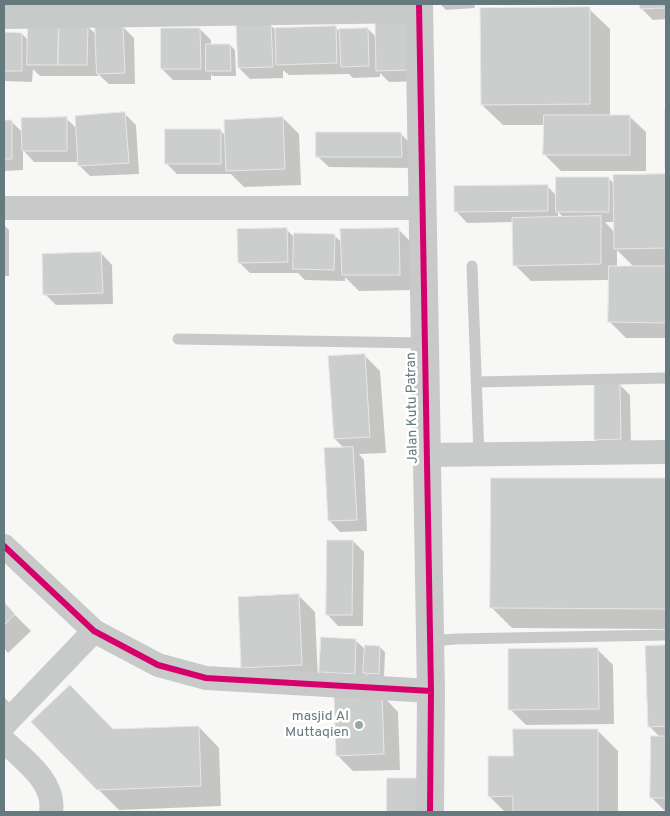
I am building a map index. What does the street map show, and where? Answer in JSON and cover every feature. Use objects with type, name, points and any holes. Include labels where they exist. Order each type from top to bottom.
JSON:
[{"type":"street","points":[[4,17],[419,7]]},
{"type":"street","name":"Jalan Kutu Patran","points":[[419,7],[431,691],[430,812]]},
{"type":"street","points":[[4,208],[423,208]]},
{"type":"street","points":[[427,456],[666,452]]},
{"type":"street","points":[[4,546],[94,631],[158,665],[206,678],[431,691]]},
{"type":"street","points":[[4,726],[94,631]]},
{"type":"street","points":[[4,741],[47,785],[53,803],[51,812]]},
{"type":"lane","points":[[472,266],[479,455]]},
{"type":"lane","points":[[178,338],[425,343]]},
{"type":"lane","points":[[476,382],[666,378]]},
{"type":"lane","points":[[430,641],[666,635]]},
{"type":"building","points":[[640,4],[666,4],[666,8],[640,9]]},
{"type":"building","points":[[590,7],[590,104],[481,105],[480,8]]},
{"type":"building","points":[[411,22],[412,70],[376,71],[375,23]]},
{"type":"building","points":[[28,24],[59,24],[58,65],[27,65]]},
{"type":"building","points":[[59,24],[88,25],[87,65],[58,65]]},
{"type":"building","points":[[271,24],[273,67],[238,68],[236,25]]},
{"type":"building","points":[[95,26],[123,26],[125,73],[97,74]]},
{"type":"building","points":[[336,26],[337,63],[276,65],[275,28]]},
{"type":"building","points":[[161,28],[200,28],[201,69],[161,69]]},
{"type":"building","points":[[368,28],[369,66],[341,67],[339,29]]},
{"type":"building","points":[[4,32],[22,33],[22,71],[4,71]]},
{"type":"building","points":[[206,44],[230,44],[231,71],[206,71]]},
{"type":"building","points":[[666,110],[666,168],[665,168]]},
{"type":"building","points":[[125,112],[129,163],[78,166],[75,116]]},
{"type":"building","points":[[544,115],[630,115],[630,155],[543,155]]},
{"type":"building","points":[[67,117],[67,151],[22,151],[21,118]]},
{"type":"building","points":[[283,117],[285,169],[226,171],[224,120]]},
{"type":"building","points":[[4,120],[12,120],[12,159],[4,159]]},
{"type":"building","points":[[165,129],[221,129],[221,164],[165,164]]},
{"type":"building","points":[[316,132],[401,132],[402,157],[316,157]]},
{"type":"building","points":[[666,174],[666,248],[614,249],[613,175]]},
{"type":"building","points":[[556,177],[609,177],[609,212],[556,212]]},
{"type":"building","points":[[548,185],[548,211],[454,212],[454,186]]},
{"type":"building","points":[[601,216],[601,264],[513,266],[512,218]]},
{"type":"building","points":[[287,228],[288,262],[238,263],[237,229]]},
{"type":"building","points":[[399,228],[400,275],[342,275],[340,229]]},
{"type":"building","points":[[294,233],[335,234],[334,270],[293,269]]},
{"type":"building","points":[[101,252],[103,293],[43,295],[42,254]]},
{"type":"building","points":[[609,266],[666,266],[666,323],[608,322]]},
{"type":"building","points":[[365,354],[370,437],[334,439],[328,356]]},
{"type":"building","points":[[620,383],[621,439],[594,440],[594,384]]},
{"type":"building","points":[[353,447],[357,520],[328,521],[324,448]]},
{"type":"building","points":[[491,478],[666,478],[666,609],[490,608]]},
{"type":"building","points":[[327,540],[353,540],[352,615],[326,615]]},
{"type":"building","points":[[299,594],[302,665],[241,668],[238,597]]},
{"type":"building","points":[[4,602],[15,614],[4,625]]},
{"type":"building","points":[[321,637],[356,639],[355,674],[319,672]]},
{"type":"building","points":[[365,645],[380,646],[379,674],[363,673]]},
{"type":"building","points":[[666,645],[666,726],[648,727],[645,646]]},
{"type":"building","points":[[598,648],[599,709],[508,710],[508,649]]},
{"type":"building","points":[[70,685],[113,729],[199,726],[201,786],[97,790],[31,722]]},
{"type":"building","name":"masjid Al Muttaqien","points":[[382,694],[384,754],[336,756],[334,696]]},
{"type":"building","points":[[513,729],[598,729],[598,812],[513,812],[513,796],[488,797],[488,756],[513,756]]},
{"type":"building","points":[[651,736],[666,736],[666,798],[650,798]]},
{"type":"building","points":[[387,778],[419,778],[420,812],[387,812]]},
{"type":"cycle path","points":[[419,4],[431,691],[430,812]]},
{"type":"cycle path","points":[[4,546],[94,631],[158,665],[206,678],[431,691]]},
{"type":"place","name":"masjid Al Muttaqien","points":[[359,725]]}]
